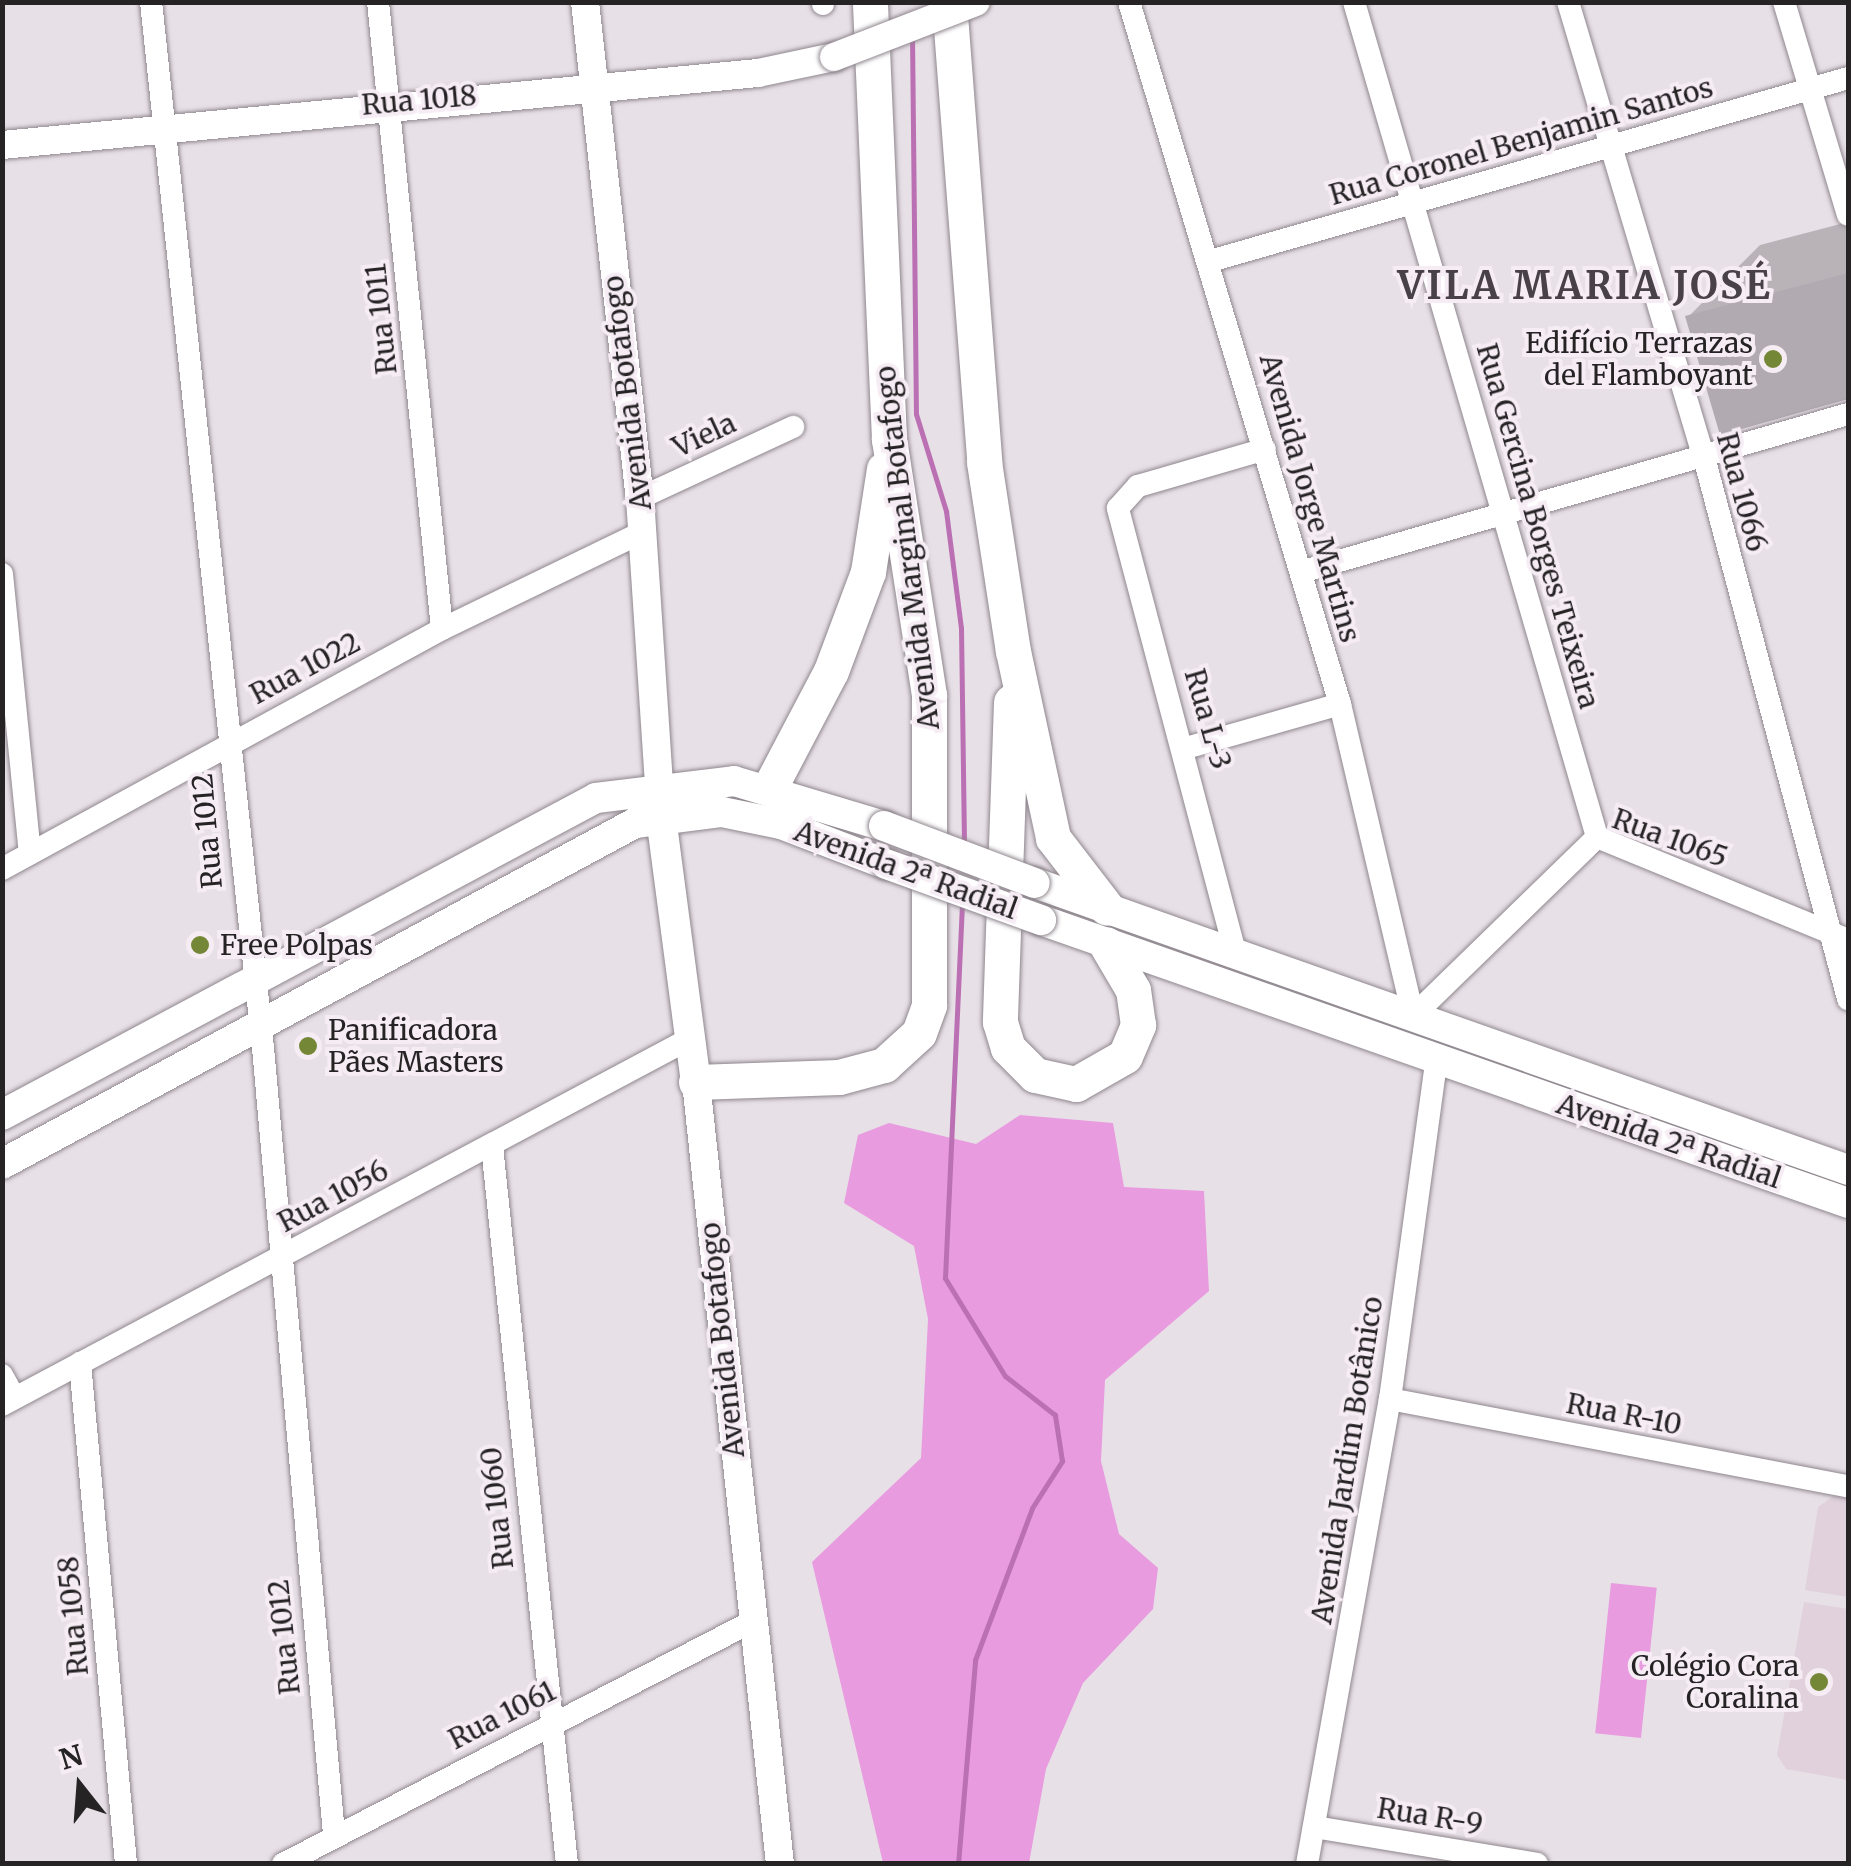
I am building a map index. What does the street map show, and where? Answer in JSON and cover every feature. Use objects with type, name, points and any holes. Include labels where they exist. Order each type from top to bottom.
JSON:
[{"type":"main road","name":"Avenida Marginal Botafogo","points":[[696,1082],[839,1078],[884,1065],[919,1033],[929,1004],[929,695],[889,439],[870,2]]},
{"type":"main road","points":[[949,2],[984,462],[1012,651],[1053,838],[1107,908]]},
{"type":"main road","points":[[770,787],[831,671],[868,572],[889,439]]},
{"type":"main road","points":[[1012,651],[1000,1022],[1008,1048],[1035,1075],[1090,1081],[1124,1056],[1138,1025],[1132,990],[1106,944]]},
{"type":"main road","name":"Avenida 2ª Radial","points":[[2,1115],[596,798],[659,784],[770,787],[1107,908],[1234,948],[1413,1016],[1848,1170]]},
{"type":"main road","name":"Avenida 2ª Radial","points":[[2,1164],[553,860],[661,817],[722,812],[782,824],[1436,1064],[1848,1203]]},
{"type":"main road","name":"Avenida Botafogo","points":[[661,817],[696,1082]]},
{"type":"main road","points":[[251,980],[313,994]]},
{"type":"main road","points":[[1314,1018],[1334,1008],[1398,1030],[1413,1016]]},
{"type":"street","name":"Rua 1012","points":[[151,2],[160,128],[230,742],[251,980],[259,1024],[334,1834]]},
{"type":"street","name":"Rua 1011","points":[[378,2],[442,629]]},
{"type":"street","name":"Avenida Botafogo","points":[[585,2],[640,498],[659,784]]},
{"type":"street","name":"Rua 1018","points":[[2,145],[389,101],[592,88],[834,56],[976,2]]},
{"type":"street","name":"Avenida Jorge Martins","points":[[1129,2],[1340,704],[1413,1016]]},
{"type":"street","name":"Rua Gercina Borges Teixeira","points":[[1354,2],[1597,837]]},
{"type":"street","name":"Rua 1066","points":[[1568,2],[1608,148],[1705,462],[1825,932],[1848,999]]},
{"type":"street","points":[[1784,2],[1848,215]]},
{"type":"street","name":"Rua Coronel Benjamin Santos","points":[[1210,262],[1848,78]]},
{"type":"street","points":[[1301,572],[1705,462],[1848,414]]},
{"type":"street","name":"Viela","points":[[640,498],[793,427]]},
{"type":"street","name":"Rua L-3","points":[[1234,948],[1186,748],[1118,508],[1138,486],[1265,449]]},
{"type":"street","name":"Rua 1022","points":[[2,869],[442,629],[643,532]]},
{"type":"street","points":[[2,574],[30,854]]},
{"type":"street","points":[[1186,748],[1340,704]]},
{"type":"street","name":"Rua 1065","points":[[1413,1016],[1597,837],[1848,940]]},
{"type":"street","name":"Rua 1056","points":[[9,1402],[691,1038]]},
{"type":"street","name":"Avenida Jardim Botânico","points":[[1308,1864],[1390,1399],[1436,1064]]},
{"type":"street","name":"Avenida Botafogo","points":[[696,1082],[750,1622],[780,1864]]},
{"type":"street","name":"Rua 1060","points":[[492,1146],[548,1725],[567,1864]]},
{"type":"street","name":"Rua 1058","points":[[80,1363],[126,1864]]},
{"type":"street","points":[[2,1375],[9,1402]]},
{"type":"street","name":"Rua R-10","points":[[1390,1399],[1848,1486]]},
{"type":"street","name":"Rua 1061","points":[[283,1864],[334,1834],[750,1622]]},
{"type":"street","name":"Rua R-9","points":[[1314,1827],[1537,1864]]},
{"type":"shaded area","points":[[1020,1115],[1113,1123],[1124,1187],[1204,1191],[1209,1291],[1105,1380],[1101,1461],[1119,1534],[1158,1568],[1153,1609],[1083,1683],[1046,1769],[1029,1863],[883,1863],[812,1562],[921,1458],[928,1319],[914,1246],[844,1203],[858,1135],[889,1123],[976,1144]]},
{"type":"shaded area","points":[[1835,1495],[1848,1497],[1848,1597],[1805,1590],[1818,1507]]},
{"type":"shaded area","points":[[1611,1583],[1657,1588],[1641,1738],[1595,1733]]},
{"type":"shaded area","name":"Colégio Cora Coralina","points":[[1804,1602],[1848,1609],[1848,1780],[1786,1769],[1777,1755]]},
{"type":"building","name":"Edifício Terrazas del Flamboyant","points":[[1848,273],[1848,399],[1720,435],[1685,316]]},
{"type":"waterway","points":[[912,35],[916,414],[946,511],[961,628],[964,844]]},
{"type":"waterway","points":[[958,1864],[975,1660],[1032,1508],[1062,1461],[1055,1415],[1005,1376],[945,1278],[962,905]]},
{"type":"place","name":"Edifício Terrazas del Flamboyant","points":[[1773,359]]},
{"type":"place","name":"Free Polpas","points":[[200,945]]},
{"type":"place","name":"Panificadora Pães Masters","points":[[308,1046]]},
{"type":"place","name":"Colégio Cora Coralina","points":[[1819,1682]]},
{"type":"district","name":"VILA MARIA JOSÉ","points":[[1585,286]]}]
